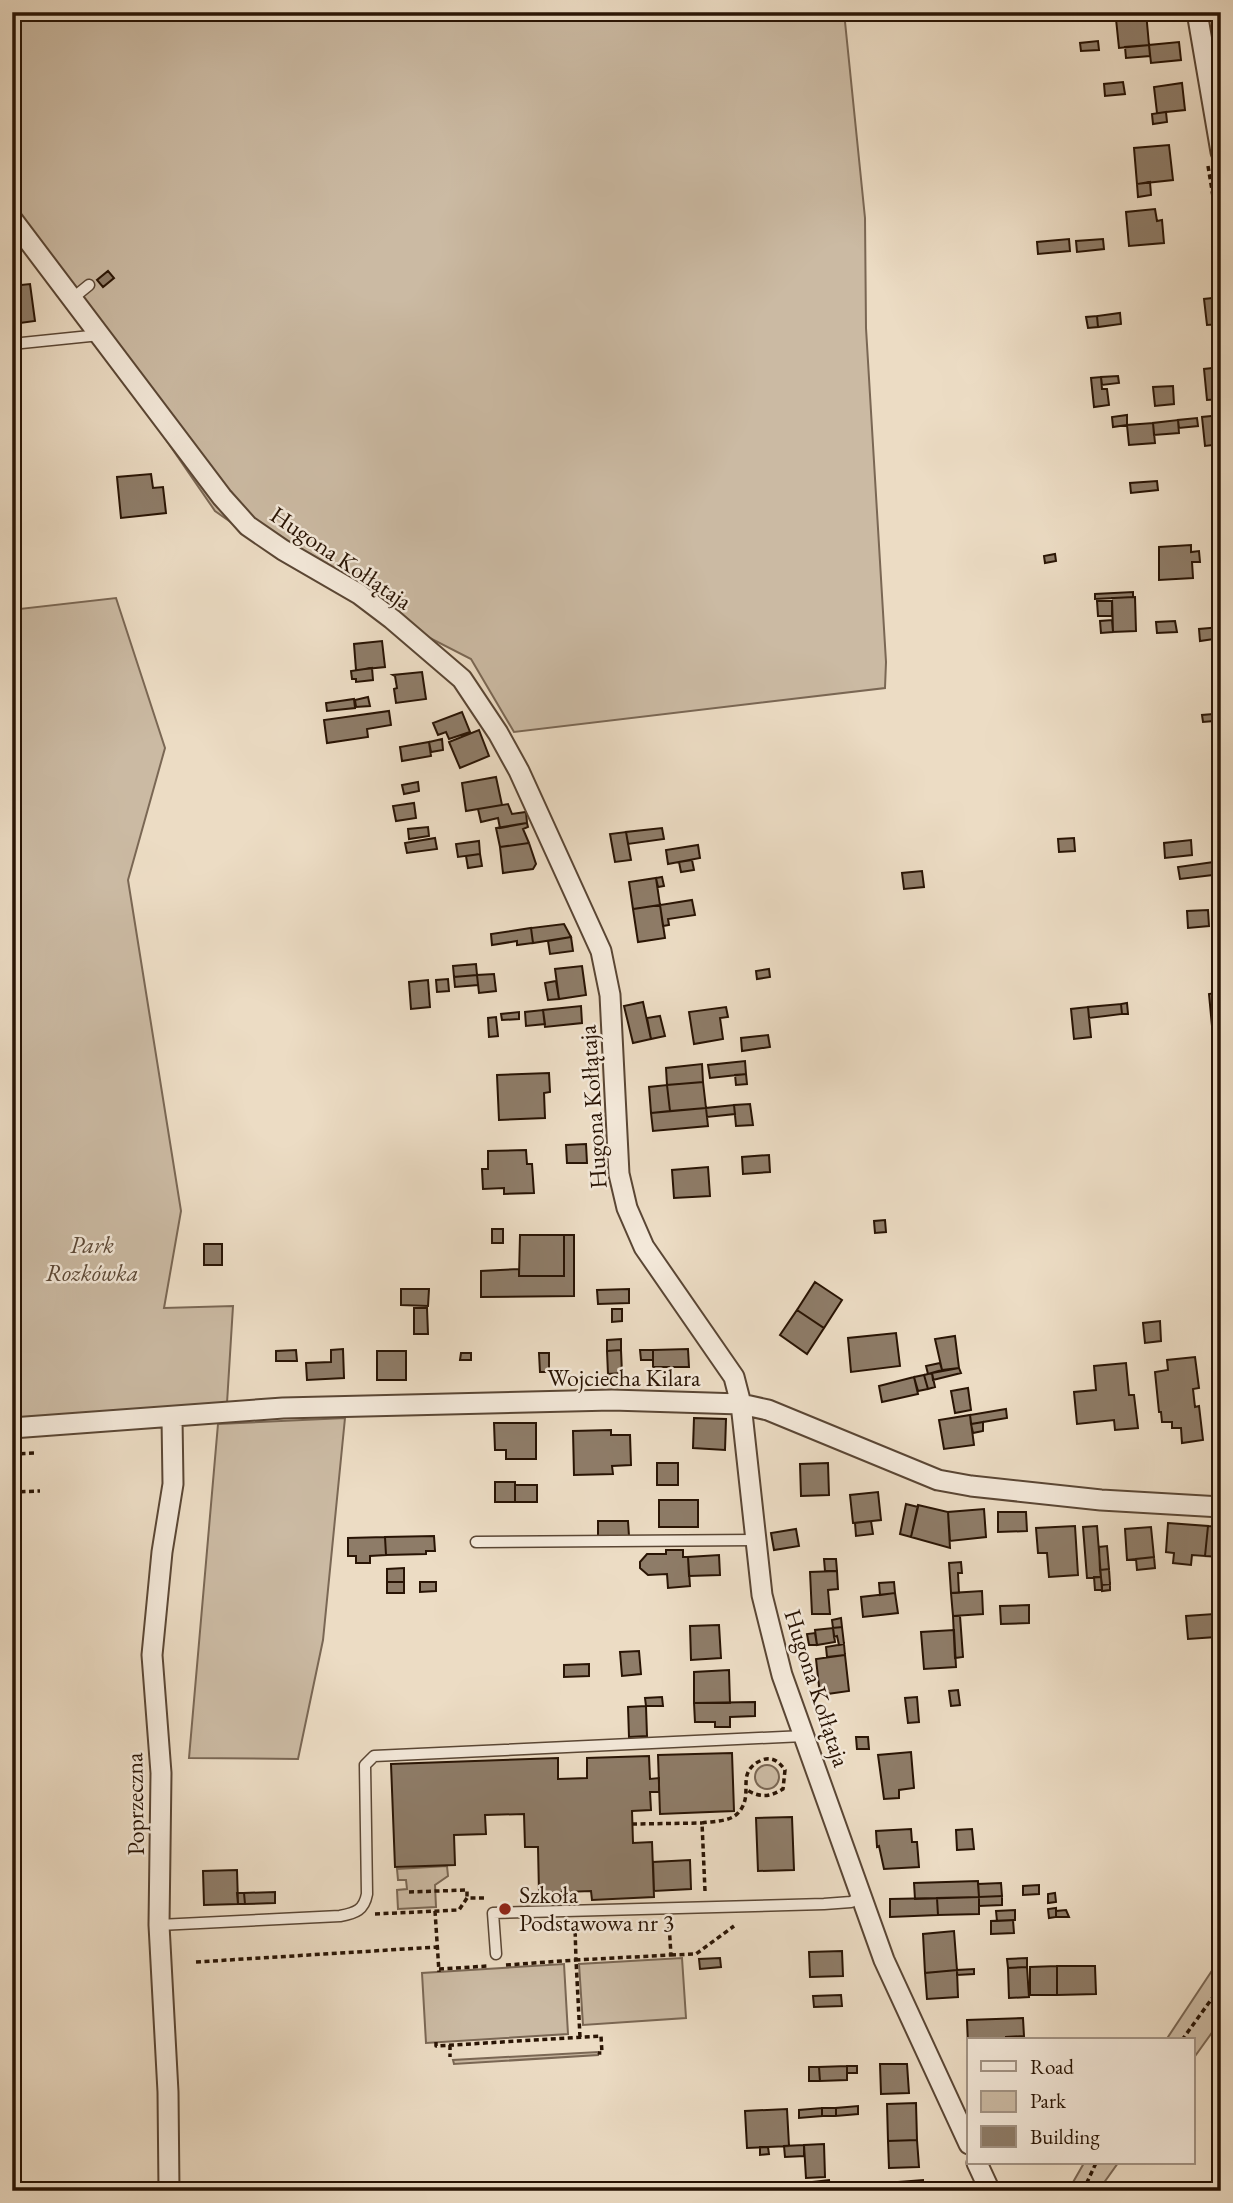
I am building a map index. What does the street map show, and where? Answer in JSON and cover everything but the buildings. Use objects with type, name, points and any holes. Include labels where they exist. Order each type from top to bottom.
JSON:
[{"type":"street","points":[[1198,12],[1221,152]]},
{"type":"street","name":"Hugona Kołłątaja","points":[[12,219],[222,497],[248,526],[283,550],[359,594],[462,679],[498,733],[519,771],[601,951],[610,995],[619,1174],[627,1208],[644,1247],[734,1377],[741,1404],[762,1595],[782,1675],[884,1960],[967,2140]]},
{"type":"street","name":"Wojciecha Kilara","points":[[12,1428],[283,1408],[611,1400],[741,1404],[768,1410],[938,1480],[1101,1500],[1221,1507]]},
{"type":"street","name":"Poprzeczna","points":[[169,2191],[168,2092],[159,1925],[161,1773],[152,1655],[162,1552],[173,1484],[172,1418]]},
{"type":"street","points":[[977,2164],[990,2191]]},
{"type":"lane","points":[[73,298],[89,285]]},
{"type":"lane","points":[[12,344],[101,335]]},
{"type":"lane","points":[[477,1542],[757,1540]]},
{"type":"lane","points":[[159,1925],[340,1916],[360,1910],[367,1894],[366,1765],[374,1756],[804,1736]]},
{"type":"lane","points":[[496,1954],[493,1913],[824,1904],[851,1902],[861,1897]]},
{"type":"path","points":[[12,1454],[37,1453]]},
{"type":"path","points":[[12,1492],[40,1491]]},
{"type":"path","points":[[632,1824],[702,1823],[729,1819],[739,1812],[747,1790],[745,1780],[749,1769],[757,1762],[767,1758],[778,1761],[785,1770],[783,1789],[774,1794],[757,1796],[747,1790]]},
{"type":"path","points":[[702,1823],[706,1907]]},
{"type":"path","points":[[410,1892],[467,1890],[467,1898]]},
{"type":"path","points":[[360,1910],[365,1914],[435,1911],[439,1970],[696,1954],[734,1926]]},
{"type":"path","points":[[669,1917],[671,1955]]},
{"type":"path","points":[[575,1921],[580,2037]]},
{"type":"path","points":[[196,1962],[438,1947]]},
{"type":"path","points":[[1183,2038],[1221,1986]]},
{"type":"path","points":[[436,2042],[436,2046],[601,2036],[602,2053],[598,2053]]},
{"type":"path","points":[[450,2045],[450,2057]]},
{"type":"path","points":[[1083,2191],[1096,2164]]},
{"type":"green space","points":[[12,12],[844,12],[865,218],[866,328],[886,662],[885,688],[514,732],[471,659],[303,573],[215,511],[109,357],[12,234]]},
{"type":"green space","name":"Park Rozkówka","points":[[12,580],[20,609],[116,598],[165,748],[128,880],[181,1211],[164,1308],[233,1306],[227,1403],[12,1422]]},
{"type":"green space","points":[[345,1418],[323,1640],[298,1759],[189,1758],[218,1424]]},
{"type":"green space","points":[[767,1765],[778,1772],[779,1777],[772,1788],[767,1789],[756,1782],[755,1777],[762,1766]]},
{"type":"green space","points":[[447,1866],[448,1876],[435,1885],[436,1907],[398,1909],[397,1890],[407,1889],[406,1880],[398,1880],[397,1869]]},
{"type":"green space","points":[[1221,1957],[1221,2020],[1194,2058],[1194,2038],[1167,2038]]},
{"type":"green space","points":[[682,1958],[686,2018],[583,2025],[579,1964]]},
{"type":"green space","points":[[564,1964],[568,2034],[426,2043],[422,1973]]},
{"type":"green space","points":[[598,2052],[598,2055],[454,2064],[453,2060]]},
{"type":"green space","points":[[1083,2164],[1117,2164],[1098,2191],[1068,2191]]},
{"type":"place","name":"Szkoła Podstawowa nr 3","points":[[505,1909]]}]
